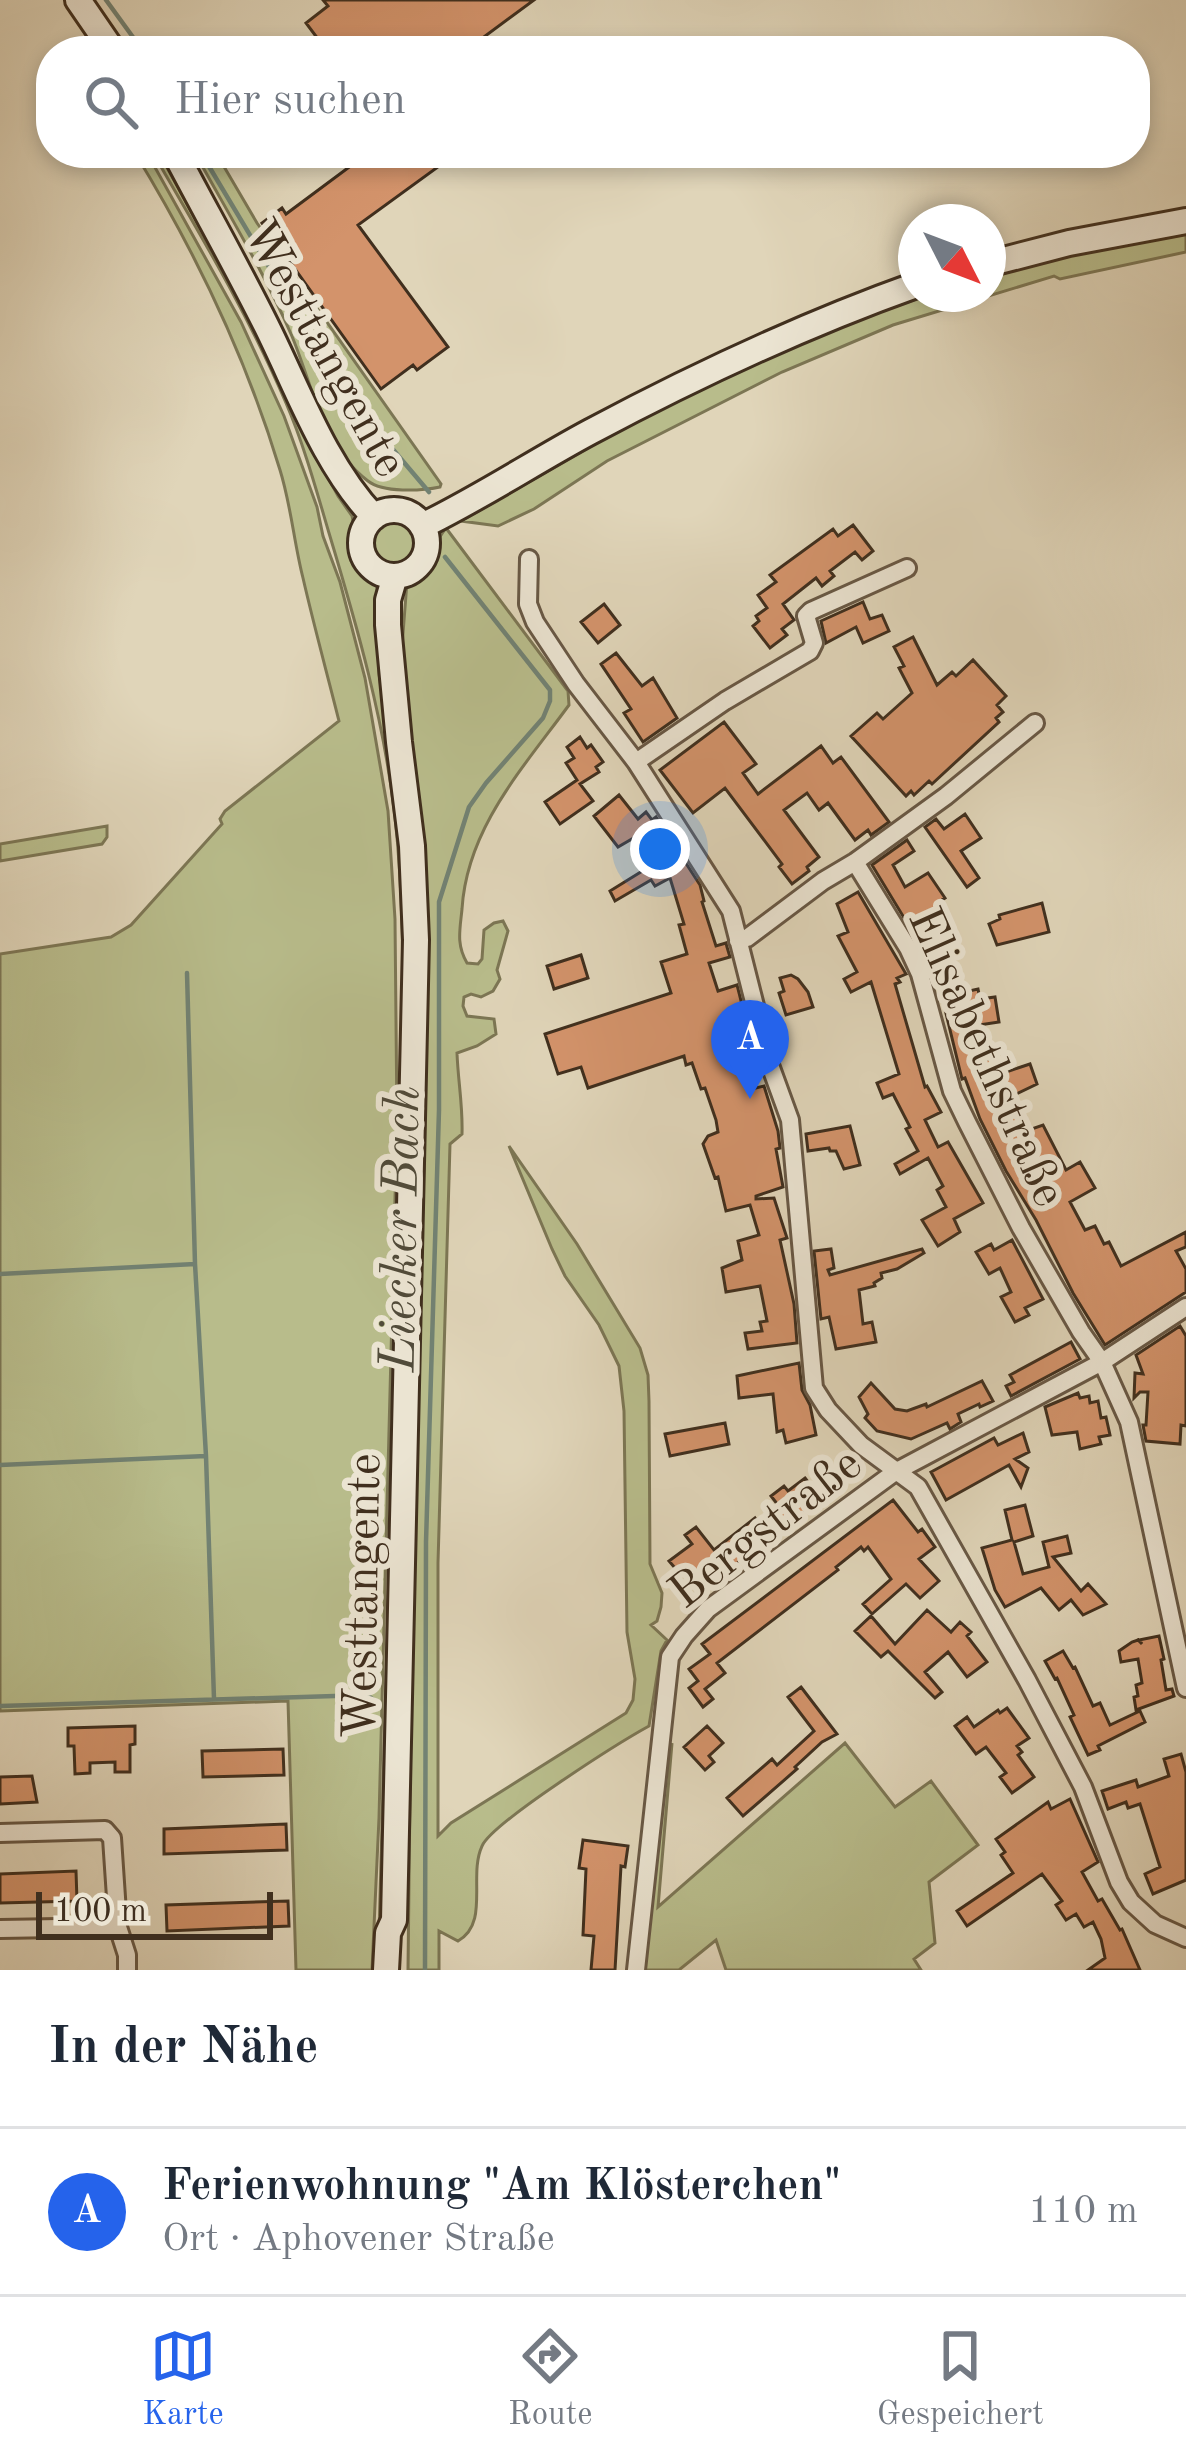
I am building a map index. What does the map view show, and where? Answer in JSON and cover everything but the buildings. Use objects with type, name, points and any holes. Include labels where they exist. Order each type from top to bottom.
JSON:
[{"type":"main road","points":[[78,0],[103,36]]},
{"type":"main road","name":"Westtangente","points":[[183,168],[303,406],[357,499],[374,517]]},
{"type":"main road","points":[[1006,259],[1186,221]]},
{"type":"main road","points":[[422,526],[745,352],[898,292]]},
{"type":"main road","points":[[394,510],[405,512],[422,526],[425,554],[413,570],[395,576],[370,566],[361,550],[363,531],[374,517],[394,510]]},
{"type":"main road","name":"Westtangente","points":[[386,1970],[388,1933],[394,1920],[416,963],[412,846],[388,625],[395,576]]},
{"type":"main road","points":[[394,1920],[400,1933],[401,1970]]},
{"type":"street","points":[[529,559],[528,604],[536,622],[636,762],[731,911],[770,1065],[790,1120],[814,1388],[861,1445],[918,1487],[1083,1786],[1131,1903],[1155,1924],[1186,1938]]},
{"type":"street","points":[[636,762],[810,651],[814,643],[806,616],[811,610],[907,568]]},
{"type":"street","points":[[738,941],[946,796],[1035,723]]},
{"type":"street","name":"Elisabethstraße","points":[[854,862],[920,974],[952,1091],[967,1122],[1021,1228],[1102,1362],[1129,1422],[1186,1688]]},
{"type":"street","name":"Bergstraße","points":[[636,1970],[670,1657],[708,1609],[896,1472],[1102,1362],[1186,1307]]},
{"type":"street","points":[[0,1833],[105,1830],[112,1838],[118,1927],[127,1970]]},
{"type":"street","points":[[0,1929],[118,1927]]},
{"type":"green space","points":[[144,168],[155,168],[241,322],[284,416],[340,582],[365,678],[388,811],[395,919],[397,1122],[372,1970],[296,1970],[288,1701],[0,1711],[0,954],[111,937],[131,925],[222,824],[225,811],[339,721],[267,429],[218,307]]},
{"type":"green space","points":[[162,168],[167,168],[251,319],[310,444],[352,516],[354,560],[377,585],[379,674],[400,820],[407,942],[386,1930],[378,1970],[403,1064],[395,817],[368,674],[298,435],[272,371]]},
{"type":"green space","points":[[203,168],[225,168],[257,223],[440,487],[383,488],[352,467],[329,433],[280,311]]},
{"type":"green space","points":[[1186,231],[1186,252],[1060,279],[1054,276],[1006,291],[1006,271]]},
{"type":"green space","points":[[898,305],[898,312],[936,312],[782,372],[607,461],[534,509],[498,526],[461,521],[650,412],[840,326]]},
{"type":"green space","points":[[393,521],[409,527],[415,543],[409,559],[393,565],[377,559],[371,543],[377,527]]},
{"type":"green space","points":[[446,528],[568,691],[569,705],[486,825],[466,880],[462,909],[460,943],[467,963],[478,964],[482,959],[484,930],[503,921],[508,931],[497,970],[500,979],[493,991],[464,997],[467,1016],[494,1019],[496,1034],[457,1053],[462,1134],[450,1144],[438,1563],[438,1836],[451,1823],[626,1713],[633,1700],[619,1366],[599,1325],[565,1276],[509,1146],[577,1244],[640,1348],[648,1375],[650,1564],[662,1593],[657,1621],[651,1625],[667,1640],[661,1651],[649,1726],[559,1783],[491,1835],[478,1858],[476,1911],[468,1933],[458,1941],[439,1931],[439,1970],[408,1970],[426,963],[401,659],[407,582]]},
{"type":"green space","points":[[107,826],[102,844],[0,861],[0,844]]},
{"type":"green space","points":[[672,1743],[658,1907],[845,1743],[895,1807],[931,1781],[978,1845],[929,1882],[935,1943],[914,1959],[921,1970],[726,1970],[716,1940],[679,1970],[643,1970],[656,1827]]},
{"type":"waterway","name":"Liecker Bach","points":[[106,0],[132,36]]},
{"type":"waterway","name":"Liecker Bach","points":[[210,168],[302,322],[374,427],[429,492]]},
{"type":"waterway","name":"Liecker Bach","points":[[425,1970],[426,1542],[439,1110],[439,902],[469,807],[543,718],[550,701],[550,690],[445,557]]},
{"type":"waterway","points":[[187,973],[195,1264]]},
{"type":"waterway","points":[[0,1274],[195,1264],[206,1456]]},
{"type":"waterway","points":[[0,1465],[206,1456],[214,1699]]},
{"type":"waterway","points":[[0,1706],[367,1695],[379,1704]]},
{"type":"place","name":"Ferienwohnung \"Am Klösterchen\"","points":[[750,1099]]}]
